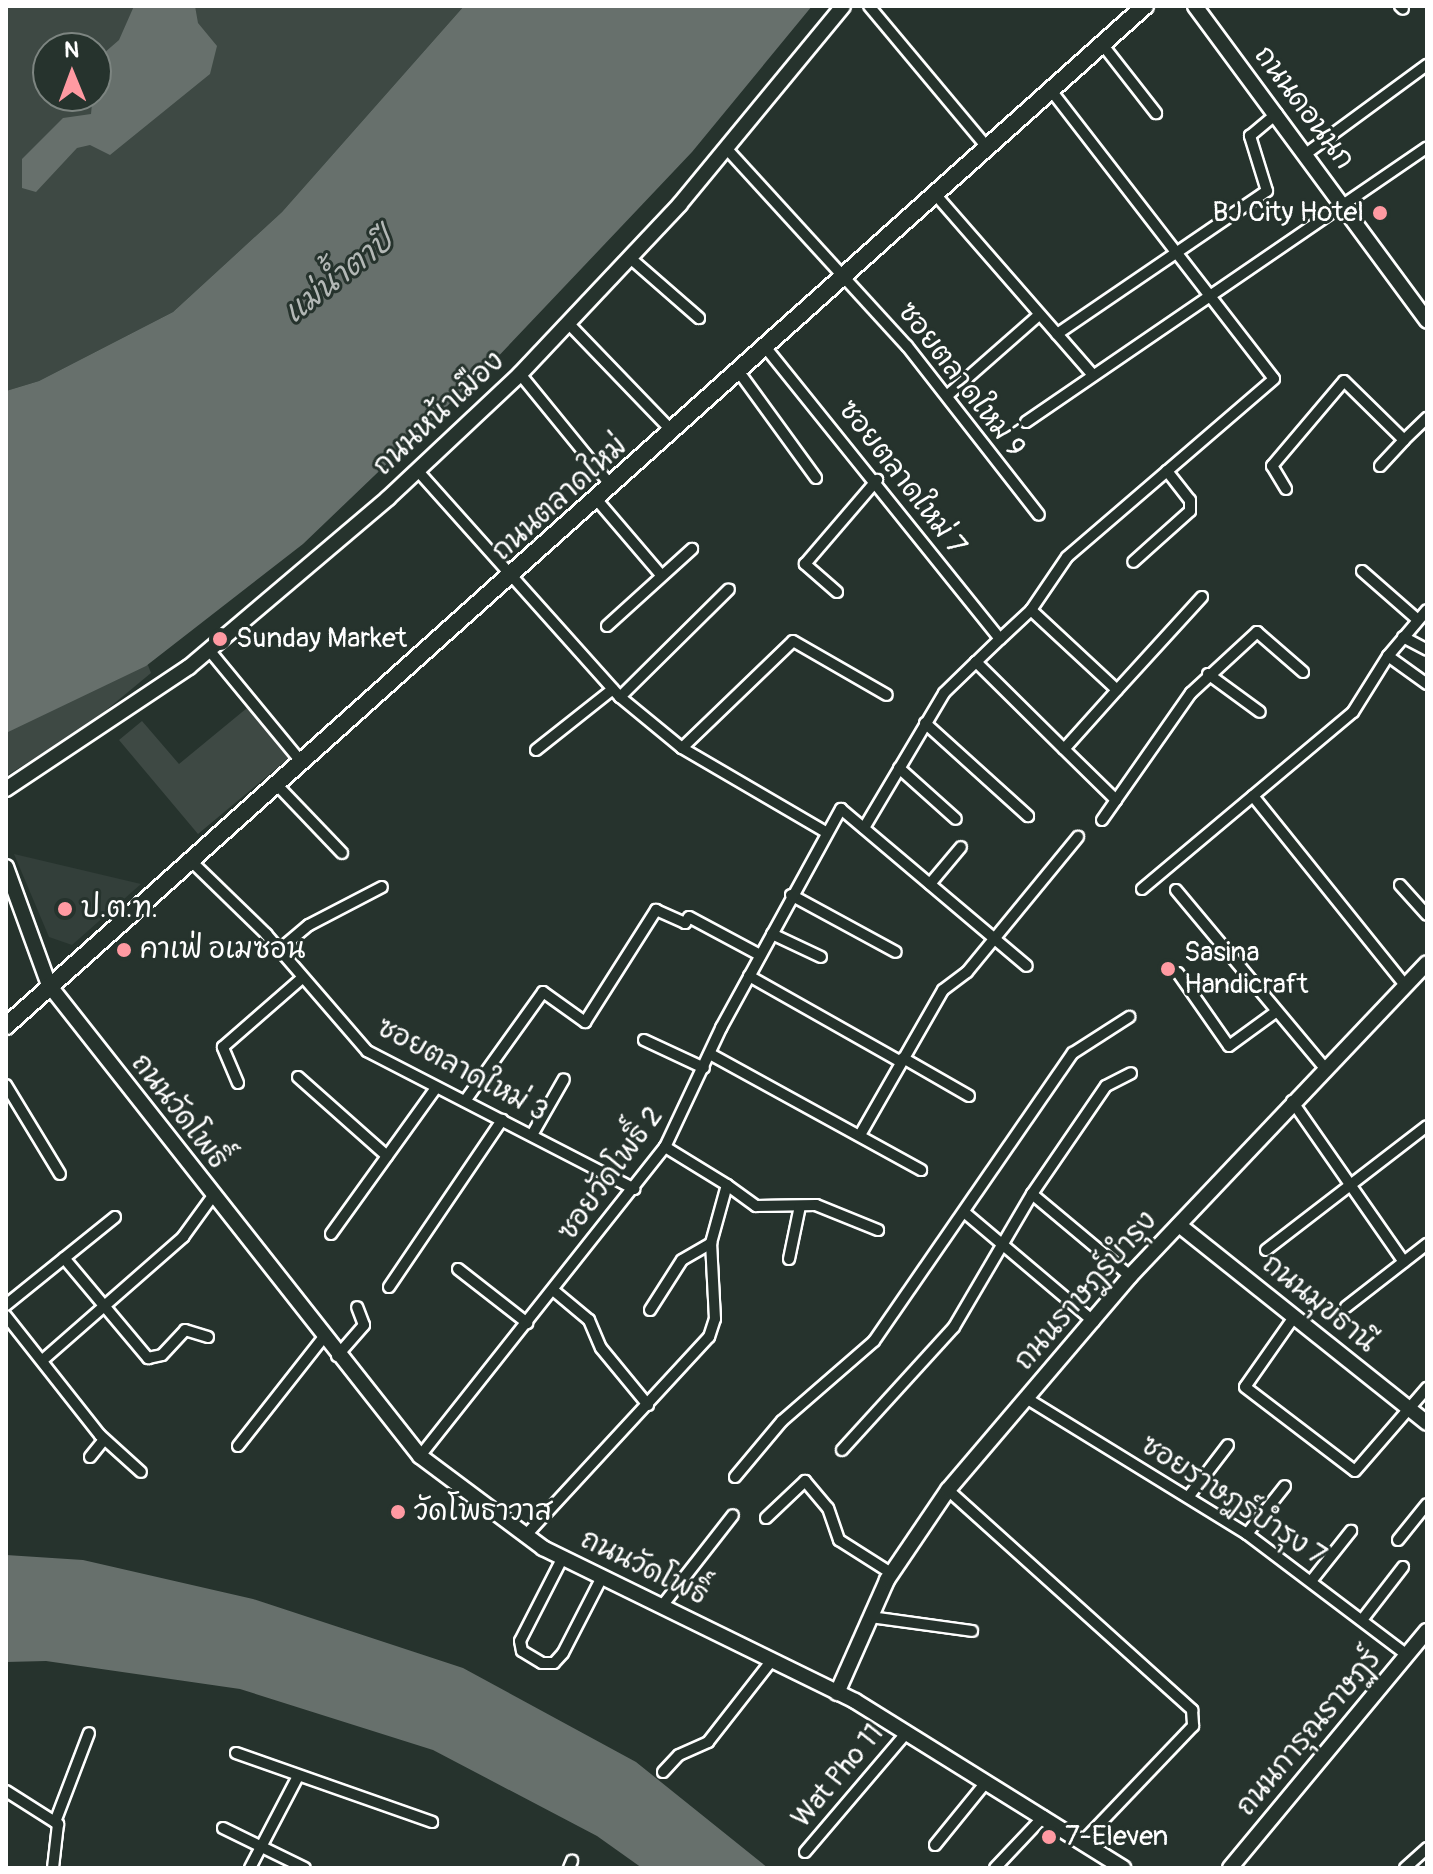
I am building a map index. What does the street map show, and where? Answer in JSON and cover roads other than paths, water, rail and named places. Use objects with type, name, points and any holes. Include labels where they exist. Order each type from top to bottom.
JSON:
[{"type":"main road","name":"ถนนตลาดใหม่","points":[[6,1026],[612,487],[1145,6]]},
{"type":"street","name":"ถนนหน้าเมือง","points":[[6,789],[209,650],[417,470],[520,374],[726,148],[843,6]]},
{"type":"street","points":[[869,6],[987,147]]},
{"type":"street","name":"ถนนดอนนก","points":[[1195,6],[1307,153],[1427,321]]},
{"type":"street","points":[[1102,44],[1156,113]]},
{"type":"street","points":[[1307,153],[1427,65]]},
{"type":"street","points":[[1027,966],[864,828],[925,723],[976,662],[1031,610],[1067,557],[1274,379],[1050,89]]},
{"type":"street","points":[[1057,334],[1267,191],[1250,136],[1277,113]]},
{"type":"street","points":[[1026,422],[1209,293],[1427,147]]},
{"type":"street","name":"ซอยตลาดใหม่ 9","points":[[726,148],[948,395],[1039,515]]},
{"type":"street","points":[[935,194],[1093,375]]},
{"type":"street","points":[[629,257],[699,318]]},
{"type":"street","points":[[948,395],[1039,315]]},
{"type":"street","points":[[568,323],[673,432]]},
{"type":"street","name":"ซอยตลาดใหม่ 7","points":[[766,348],[877,480],[1000,639]]},
{"type":"street","points":[[739,372],[816,478]]},
{"type":"street","points":[[520,374],[612,487]]},
{"type":"street","points":[[1286,489],[1272,466],[1344,381],[1404,440]]},
{"type":"street","points":[[1380,466],[1427,418]]},
{"type":"street","points":[[417,470],[616,693],[682,748],[824,831]]},
{"type":"street","points":[[1133,562],[1190,511],[1190,500],[1167,471]]},
{"type":"street","points":[[837,592],[805,564],[877,480]]},
{"type":"street","points":[[597,500],[661,575]]},
{"type":"street","points":[[607,626],[692,549]]},
{"type":"street","points":[[1362,571],[1418,620]]},
{"type":"street","points":[[536,750],[616,693],[729,589]]},
{"type":"street","points":[[1064,749],[1202,597]]},
{"type":"street","points":[[1031,610],[1117,690]]},
{"type":"street","points":[[1142,889],[1353,712],[1388,656],[1427,610]]},
{"type":"street","points":[[1102,820],[1208,674],[1257,632],[1303,672]]},
{"type":"street","points":[[1403,637],[1427,650]]},
{"type":"street","points":[[682,748],[793,641],[802,640],[887,695]]},
{"type":"street","points":[[209,650],[302,763]]},
{"type":"street","points":[[1388,656],[1427,684]]},
{"type":"street","points":[[976,662],[1116,800]]},
{"type":"street","points":[[1208,674],[1260,712]]},
{"type":"street","points":[[925,723],[1028,816]]},
{"type":"street","points":[[899,768],[956,819]]},
{"type":"street","points":[[277,785],[342,853]]},
{"type":"street","points":[[1253,796],[1404,984]]},
{"type":"street","name":"ซอยวัดโพธิ์ 2","points":[[420,1456],[665,1147],[824,831],[841,809],[864,828]]},
{"type":"street","points":[[860,1135],[943,990],[967,972],[991,936],[1078,837]]},
{"type":"street","points":[[930,884],[961,847]]},
{"type":"street","name":"ซอยตลาดใหม่ 3","points":[[191,861],[279,950],[367,1051],[634,1189]]},
{"type":"street","points":[[6,867],[49,985]]},
{"type":"street","points":[[1400,885],[1427,915]]},
{"type":"street","points":[[279,950],[309,925],[382,887]]},
{"type":"street","points":[[1176,890],[1323,1066]]},
{"type":"street","points":[[791,895],[896,952]]},
{"type":"street","points":[[465,1101],[543,992],[585,1022],[656,910],[685,923],[689,917],[760,955]]},
{"type":"street","points":[[772,934],[821,957]]},
{"type":"street","name":"ถนนราษฎร์บำรุง","points":[[837,1693],[891,1573],[948,1490],[1130,1276],[1323,1066],[1427,963]]},
{"type":"street","points":[[1178,973],[1229,1046],[1277,1011]]},
{"type":"street","points":[[749,976],[969,1096]]},
{"type":"street","points":[[238,1083],[223,1047],[302,978]]},
{"type":"street","name":"ถนนวัดโพธิ์","points":[[49,985],[337,1356],[420,1456],[526,1535],[563,1557],[837,1693],[1084,1840],[1123,1868]]},
{"type":"street","points":[[735,1477],[782,1421],[874,1341],[1073,1053],[1129,1017]]},
{"type":"street","points":[[644,1040],[704,1068]]},
{"type":"street","points":[[710,1054],[921,1170]]},
{"type":"street","points":[[842,1450],[954,1327],[1032,1194],[1106,1086],[1131,1073]]},
{"type":"street","points":[[298,1077],[387,1156]]},
{"type":"street","points":[[532,1135],[564,1079]]},
{"type":"street","points":[[6,1085],[60,1174]]},
{"type":"street","points":[[331,1234],[436,1088]]},
{"type":"street","points":[[1292,1101],[1404,1262]]},
{"type":"street","points":[[389,1287],[502,1120]]},
{"type":"street","points":[[1266,1250],[1427,1126]]},
{"type":"street","points":[[665,1147],[756,1206],[836,1210],[878,1230]]},
{"type":"street","points":[[526,1535],[709,1337],[715,1319],[711,1243],[727,1185]]},
{"type":"street","points":[[1032,1194],[1130,1276]]},
{"type":"street","points":[[45,1358],[183,1237],[212,1197]]},
{"type":"street","points":[[789,1259],[800,1206]]},
{"type":"street","points":[[964,1212],[1094,1322]]},
{"type":"street","points":[[6,1305],[115,1217]]},
{"type":"street","name":"ถนนมุขธานี","points":[[1179,1225],[1427,1423]]},
{"type":"street","points":[[650,1310],[675,1268],[711,1243]]},
{"type":"street","points":[[1346,1307],[1427,1244]]},
{"type":"street","points":[[64,1258],[148,1358],[162,1355],[185,1330],[208,1337]]},
{"type":"street","points":[[458,1269],[527,1323]]},
{"type":"street","points":[[553,1290],[589,1320],[601,1348],[648,1405]]},
{"type":"street","points":[[337,1356],[364,1325],[357,1307]]},
{"type":"street","points":[[6,1316],[45,1358],[104,1440],[141,1472]]},
{"type":"street","points":[[1294,1317],[1245,1387],[1355,1471],[1427,1388]]},
{"type":"street","points":[[238,1446],[323,1338]]},
{"type":"street","name":"ซอยราษฎร์บำรุง 7","points":[[1026,1398],[1247,1534],[1312,1580],[1407,1655]]},
{"type":"street","points":[[90,1457],[104,1440]]},
{"type":"street","points":[[1189,1496],[1228,1445]]},
{"type":"street","points":[[766,1518],[805,1481],[828,1508],[839,1540],[891,1573]]},
{"type":"street","points":[[1247,1534],[1285,1486]]},
{"type":"street","points":[[948,1490],[1192,1710],[1193,1726],[1084,1840]]},
{"type":"street","points":[[1398,1540],[1427,1504]]},
{"type":"street","points":[[662,1606],[733,1515]]},
{"type":"street","points":[[1312,1580],[1351,1531]]},
{"type":"street","points":[[563,1557],[520,1641],[522,1651],[542,1663],[554,1663],[563,1653],[602,1577]]},
{"type":"street","points":[[1362,1620],[1403,1567]]},
{"type":"street","points":[[870,1617],[972,1631]]},
{"type":"street","name":"ถนนการุณราษฏร์","points":[[1230,1868],[1427,1631]]},
{"type":"street","points":[[663,1772],[679,1755],[708,1742],[772,1660]]},
{"type":"street","name":"Wat Pho 11","points":[[805,1852],[907,1732]]},
{"type":"street","points":[[53,1868],[56,1823],[89,1733]]},
{"type":"street","points":[[236,1753],[297,1778],[432,1822]]},
{"type":"street","points":[[250,1868],[297,1778]]},
{"type":"street","points":[[935,1845],[987,1781]]},
{"type":"street","points":[[6,1791],[56,1823]]},
{"type":"street","points":[[995,1868],[1044,1816]]},
{"type":"street","points":[[223,1828],[305,1868]]},
{"type":"street","points":[[1405,1868],[1427,1848]]},
{"type":"water","points":[[134,6],[195,6],[198,23],[217,46],[210,74],[110,155],[90,145],[77,148],[36,192],[22,188],[22,159],[63,118],[91,112],[112,112],[112,46],[119,40]]},
{"type":"water","name":"แม่น้ำตาปี","points":[[464,6],[812,6],[692,152],[492,363],[303,544],[146,666],[6,733],[6,391],[39,381],[173,312],[282,212]]},
{"type":"water","points":[[6,1555],[83,1560],[253,1599],[463,1668],[636,1762],[768,1868],[642,1868],[597,1836],[433,1750],[240,1689],[46,1661],[6,1662]]},
{"type":"place","name":"BJ City Hotel","points":[[1380,213]]},
{"type":"place","name":"Sunday Market","points":[[220,639]]},
{"type":"place","name":"ป.ต.ท.","points":[[65,909]]},
{"type":"place","name":"คาเฟ่ อเมซอน","points":[[124,950]]},
{"type":"place","name":"Sasina Handicraft","points":[[1168,969]]},
{"type":"place","name":"วัดโพธาวาส","points":[[398,1512]]},
{"type":"place","name":"7-Eleven","points":[[1049,1837]]}]
